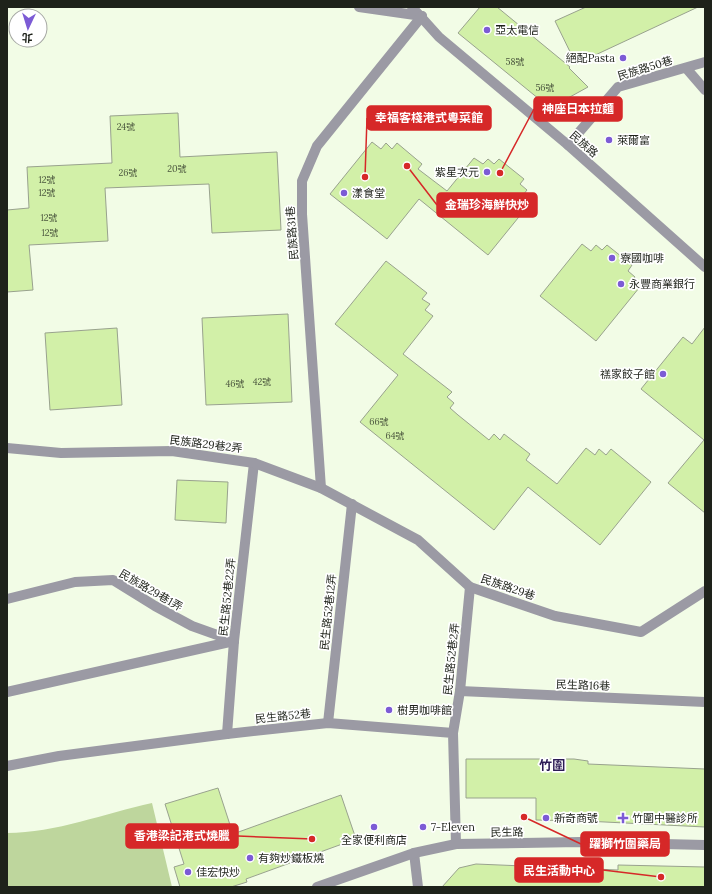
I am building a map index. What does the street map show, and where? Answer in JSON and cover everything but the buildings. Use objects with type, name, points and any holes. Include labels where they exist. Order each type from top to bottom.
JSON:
[{"type":"street","points":[[360,7],[422,16]]},
{"type":"street","name":"民族路","points":[[412,7],[422,16],[439,37],[568,145],[705,266]]},
{"type":"street","name":"民族路31巷","points":[[321,488],[302,214],[302,181],[317,146],[422,16]]},
{"type":"street","name":"民族路50巷","points":[[568,145],[618,87],[705,62]]},
{"type":"street","points":[[686,68],[705,90]]},
{"type":"street","name":"民族路29巷2弄","points":[[7,448],[60,453],[172,451],[254,463],[321,488]]},
{"type":"street","name":"民生路52巷22弄","points":[[227,734],[234,641],[254,463]]},
{"type":"street","name":"民族路29巷","points":[[321,488],[418,540],[470,587],[555,616],[641,632],[705,592]]},
{"type":"street","name":"民生路52巷12弄","points":[[328,723],[352,504]]},
{"type":"street","name":"民族路29巷1弄","points":[[7,599],[75,582],[113,580],[154,606],[192,626],[234,641]]},
{"type":"street","name":"民生路52巷2弄","points":[[453,733],[460,692],[470,587]]},
{"type":"street","points":[[7,692],[234,641]]},
{"type":"street","name":"民生路16巷","points":[[460,692],[705,702]]},
{"type":"street","name":"民生路52巷","points":[[7,766],[59,756],[227,734],[328,723],[453,733]]},
{"type":"street","points":[[453,733],[456,844]]},
{"type":"street","name":"民生路","points":[[316,887],[414,853],[456,844],[580,842],[705,845]]},
{"type":"street","points":[[414,853],[418,887]]},
{"type":"green space","points":[[152,803],[172,887],[7,887],[7,833],[44,830]]},
{"type":"place","name":"亞太電信","points":[[487,30]]},
{"type":"place","name":"絕配Pasta","points":[[623,58]]},
{"type":"place","name":"萊爾富","points":[[609,140]]},
{"type":"place","name":"金瑞珍海鮮快炒","points":[[407,166]]},
{"type":"place","name":"紫星次元","points":[[487,172]]},
{"type":"place","name":"神座日本拉麵","points":[[500,173]]},
{"type":"place","name":"幸福客棧港式粵菜館","points":[[365,177]]},
{"type":"place","name":"漾食堂","points":[[344,193]]},
{"type":"place","name":"寮國咖啡","points":[[612,258]]},
{"type":"place","name":"永豐商業銀行","points":[[621,284]]},
{"type":"place","name":"禚家餃子館","points":[[663,374]]},
{"type":"place","name":"樹男咖啡館","points":[[389,710]]},
{"type":"place","name":"躍獅竹圍藥局","points":[[524,817]]},
{"type":"place","name":"新奇商號","points":[[546,818]]},
{"type":"place","name":"竹圍中醫診所","points":[[623,818]]},
{"type":"place","name":"全家便利商店","points":[[374,827]]},
{"type":"place","name":"7-Eleven","points":[[423,827]]},
{"type":"place","name":"香港梁記港式燒臘","points":[[312,839]]},
{"type":"place","name":"有夠炒鐵板燒","points":[[250,858]]},
{"type":"place","name":"佳宏快炒","points":[[188,872]]},
{"type":"place","name":"民生活動中心","points":[[661,877]]},
{"type":"district","name":"竹圍","points":[[552,765]]}]
